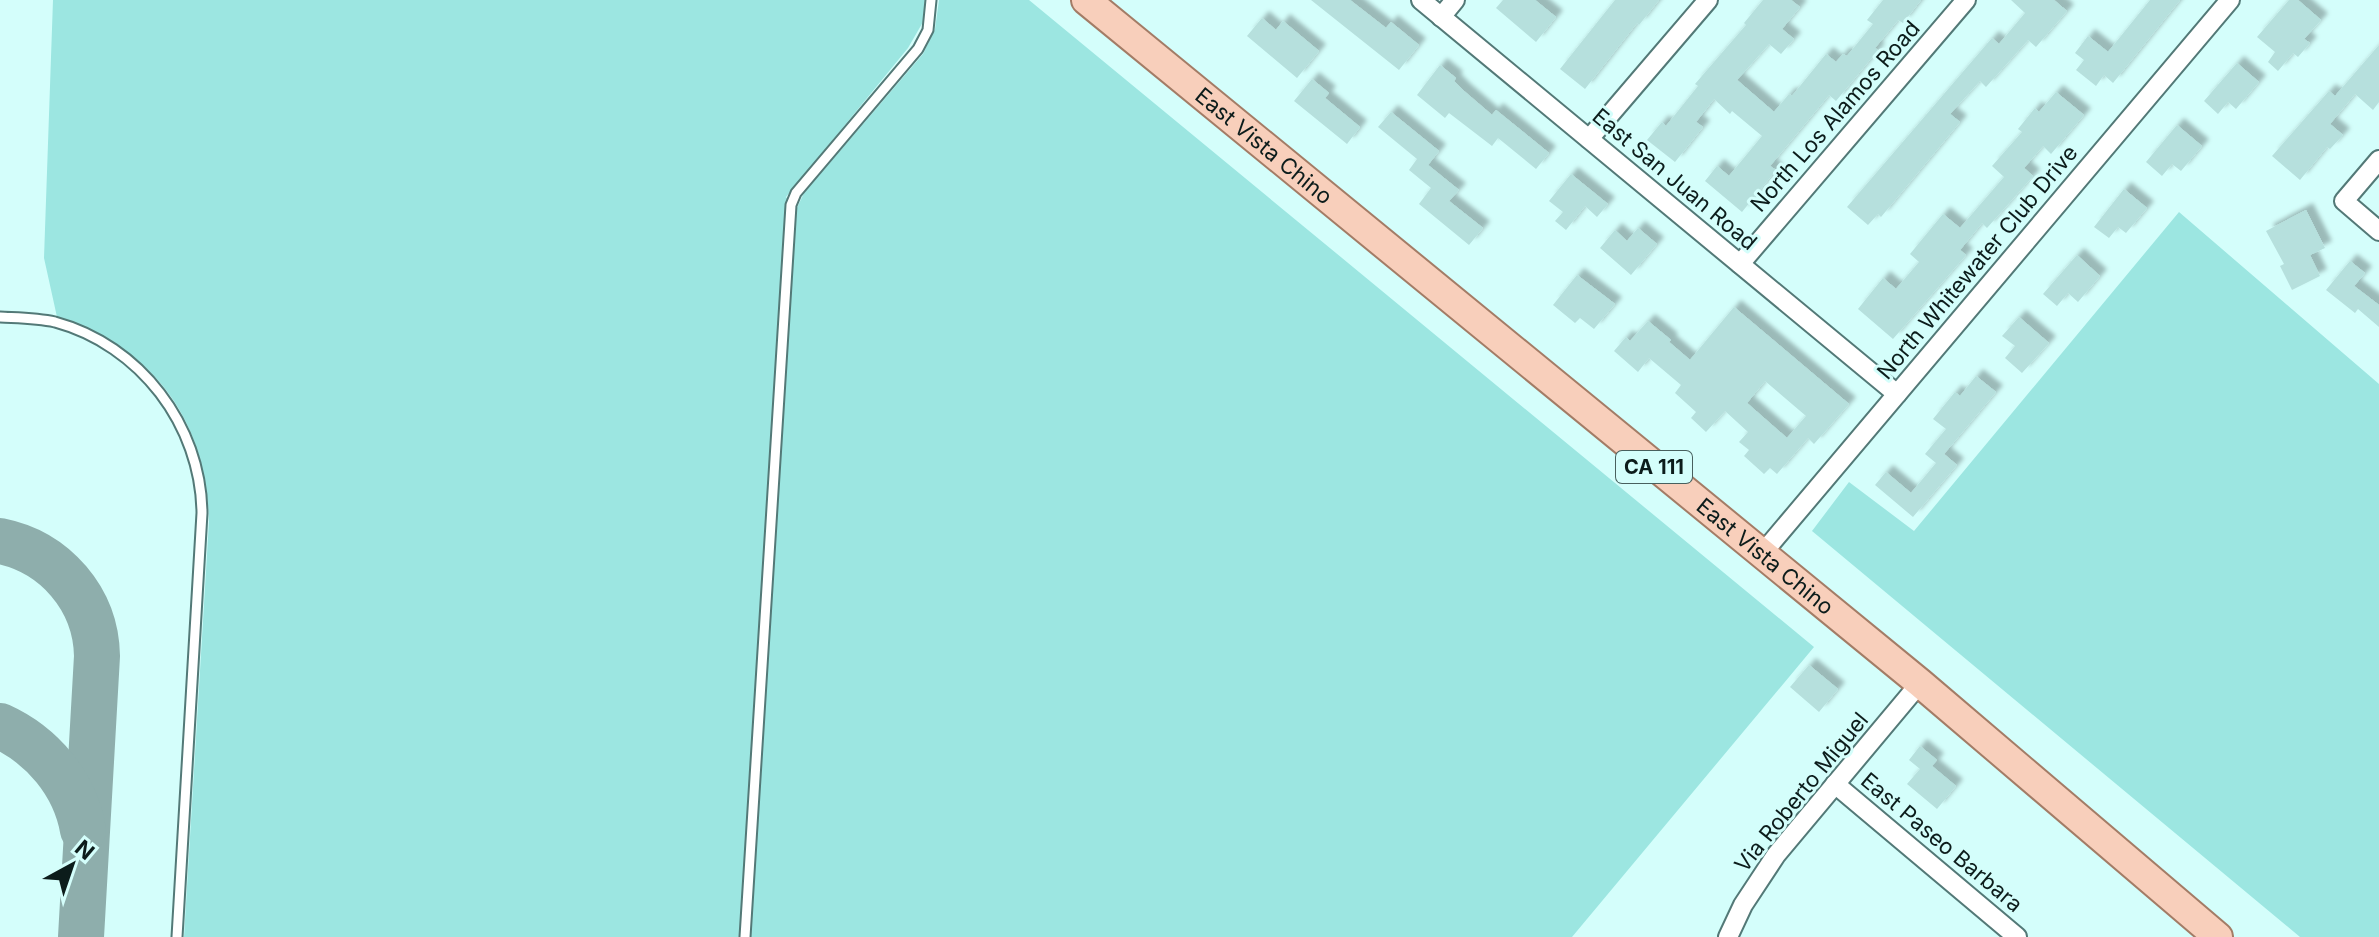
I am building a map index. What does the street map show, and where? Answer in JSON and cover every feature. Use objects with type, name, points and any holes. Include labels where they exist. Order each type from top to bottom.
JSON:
[{"type":"main road","name":"East Vista Chino","points":[[1086,0],[1920,683],[2218,937]]},
{"type":"street","name":"East San Juan Road","points":[[1421,0],[1897,394]]},
{"type":"street","points":[[1441,17],[1455,0]]},
{"type":"street","points":[[1589,139],[1708,0]]},
{"type":"street","name":"North Los Alamos Road","points":[[1740,264],[1966,0]]},
{"type":"street","name":"North Whitewater Club Drive","points":[[1761,555],[2230,0]]},
{"type":"street","points":[[2379,160],[2344,201],[2379,231]]},
{"type":"street","name":"Via Roberto Miguel","points":[[1728,937],[1763,873],[1920,683]]},
{"type":"street","name":"East Paseo Barbara","points":[[1835,784],[2017,937]]},
{"type":"lane","points":[[745,937],[791,205],[796,193],[918,49],[928,30],[931,0]]},
{"type":"lane","points":[[0,317],[54,322],[83,333],[119,353],[165,398],[183,428],[194,458],[202,513],[177,937]]},
{"type":"shaded area","points":[[53,0],[925,0],[923,22],[908,48],[786,197],[796,210],[804,193],[923,54],[935,29],[939,0],[1029,0],[1814,647],[1572,937],[184,937],[209,521],[206,485],[198,451],[185,420],[168,393],[147,369],[121,348],[57,317],[44,258]]},
{"type":"shaded area","points":[[2179,212],[2379,384],[2379,937],[2300,937],[1812,531],[1849,482],[1914,531]]},
{"type":"building","points":[[1311,0],[1350,0],[1386,28],[1391,22],[1419,45],[1399,70]]},
{"type":"building","points":[[1503,0],[1535,0],[1556,17],[1536,42],[1496,8]]},
{"type":"building","points":[[1615,0],[1659,0],[1585,89],[1560,69]]},
{"type":"building","points":[[1763,0],[1791,0],[1800,7],[1782,29],[1794,39],[1781,54],[1769,44],[1737,80],[1774,112],[1789,94],[1792,96],[1826,54],[1836,62],[1843,54],[1847,56],[1873,24],[1867,20],[1883,0],[1921,0],[1903,23],[1898,20],[1836,101],[1829,95],[1770,166],[1776,170],[1742,212],[1705,181],[1717,166],[1729,176],[1762,136],[1732,111],[1730,114],[1714,99],[1696,122],[1703,127],[1675,162],[1647,140],[1662,122],[1666,126],[1698,86],[1695,84],[1746,25],[1744,23]]},
{"type":"building","points":[[2011,0],[2054,0],[2067,11],[2036,47],[2028,40],[1986,87],[1980,81],[1950,114],[1960,122],[1881,217],[1878,214],[1868,225],[1847,207],[1992,38],[1999,44],[2025,13]]},
{"type":"building","points":[[2150,0],[2180,0],[2113,83],[2104,75],[2096,86],[2076,70],[2084,60],[2075,53],[2088,36],[2108,52]]},
{"type":"building","points":[[2289,0],[2298,0],[2321,20],[2304,39],[2310,43],[2298,57],[2293,53],[2278,71],[2268,62],[2275,52],[2257,37]]},
{"type":"building","points":[[1262,18],[1276,30],[1283,21],[1319,51],[1297,78],[1247,36]]},
{"type":"building","points":[[2379,45],[2379,102],[2373,110],[2355,94],[2330,124],[2343,135],[2330,149],[2327,147],[2300,180],[2272,156],[2329,91],[2335,96]]},
{"type":"building","points":[[2237,63],[2259,82],[2236,109],[2228,102],[2218,114],[2204,101]]},
{"type":"building","points":[[1440,65],[1492,115],[1496,110],[1549,153],[1536,169],[1498,138],[1492,146],[1449,113],[1445,118],[1417,95]]},
{"type":"building","points":[[1312,79],[1329,93],[1325,98],[1360,127],[1347,144],[1294,101]]},
{"type":"building","points":[[2056,92],[2084,115],[2051,154],[2043,146],[2024,168],[2033,176],[1987,228],[1982,223],[1960,250],[1966,255],[1893,339],[1858,309],[1883,278],[1896,289],[1919,262],[1910,254],[1943,214],[1960,228],[2004,177],[1992,166],[2022,132],[2018,129],[2035,108],[2039,112]]},
{"type":"building","points":[[1391,112],[1439,151],[1428,165],[1459,190],[1449,201],[1483,228],[1469,245],[1419,204],[1431,188],[1409,170],[1417,159],[1378,127]]},
{"type":"building","points":[[2177,125],[2202,146],[2181,171],[2172,164],[2162,176],[2146,162]]},
{"type":"building","points":[[1571,174],[1608,204],[1597,217],[1585,206],[1566,230],[1555,221],[1563,212],[1549,201]]},
{"type":"building","points":[[2124,189],[2147,208],[2126,233],[2118,227],[2109,238],[2094,227]]},
{"type":"building","points":[[2306,210],[2325,248],[2310,255],[2320,276],[2292,290],[2280,266],[2284,264],[2266,231]]},
{"type":"building","points":[[1638,228],[1657,244],[1631,275],[1600,248],[1615,230],[1627,241]]},
{"type":"building","points":[[2077,255],[2100,276],[2078,302],[2068,293],[2057,306],[2043,294]]},
{"type":"building","points":[[2350,261],[2365,273],[2354,286],[2379,305],[2379,327],[2358,309],[2355,313],[2326,290]]},
{"type":"building","points":[[1577,275],[1615,304],[1594,329],[1580,318],[1575,323],[1553,305]]},
{"type":"building","points":[[1734,307],[1849,404],[1814,444],[1808,438],[1777,474],[1770,468],[1764,474],[1744,456],[1749,450],[1739,442],[1748,432],[1725,411],[1706,432],[1691,418],[1696,412],[1675,393],[1681,385],[1649,358],[1638,372],[1614,351],[1626,337],[1630,341],[1648,321],[1690,360]],"holes":[[[1765,381],[1806,416],[1787,438],[1747,403]]]},
{"type":"building","points":[[2019,317],[2049,343],[2022,373],[2005,358],[2015,346],[2002,336]]},
{"type":"building","points":[[1976,376],[1996,392],[1944,454],[1957,465],[1913,517],[1875,485],[1886,472],[1911,493],[1936,463],[1925,454],[1946,429],[1933,419],[1955,392],[1960,396]]},
{"type":"building","points":[[1809,665],[1838,689],[1819,712],[1790,687]]},
{"type":"building","points":[[1920,746],[1937,760],[1932,766],[1956,786],[1937,809],[1907,784],[1920,769],[1909,760]]},
{"type":"taxiway","points":[[0,541],[20,547],[55,567],[80,597],[95,635],[97,656],[81,937]]},
{"type":"taxiway","points":[[0,726],[30,744],[54,768],[73,797],[83,830]]}]
